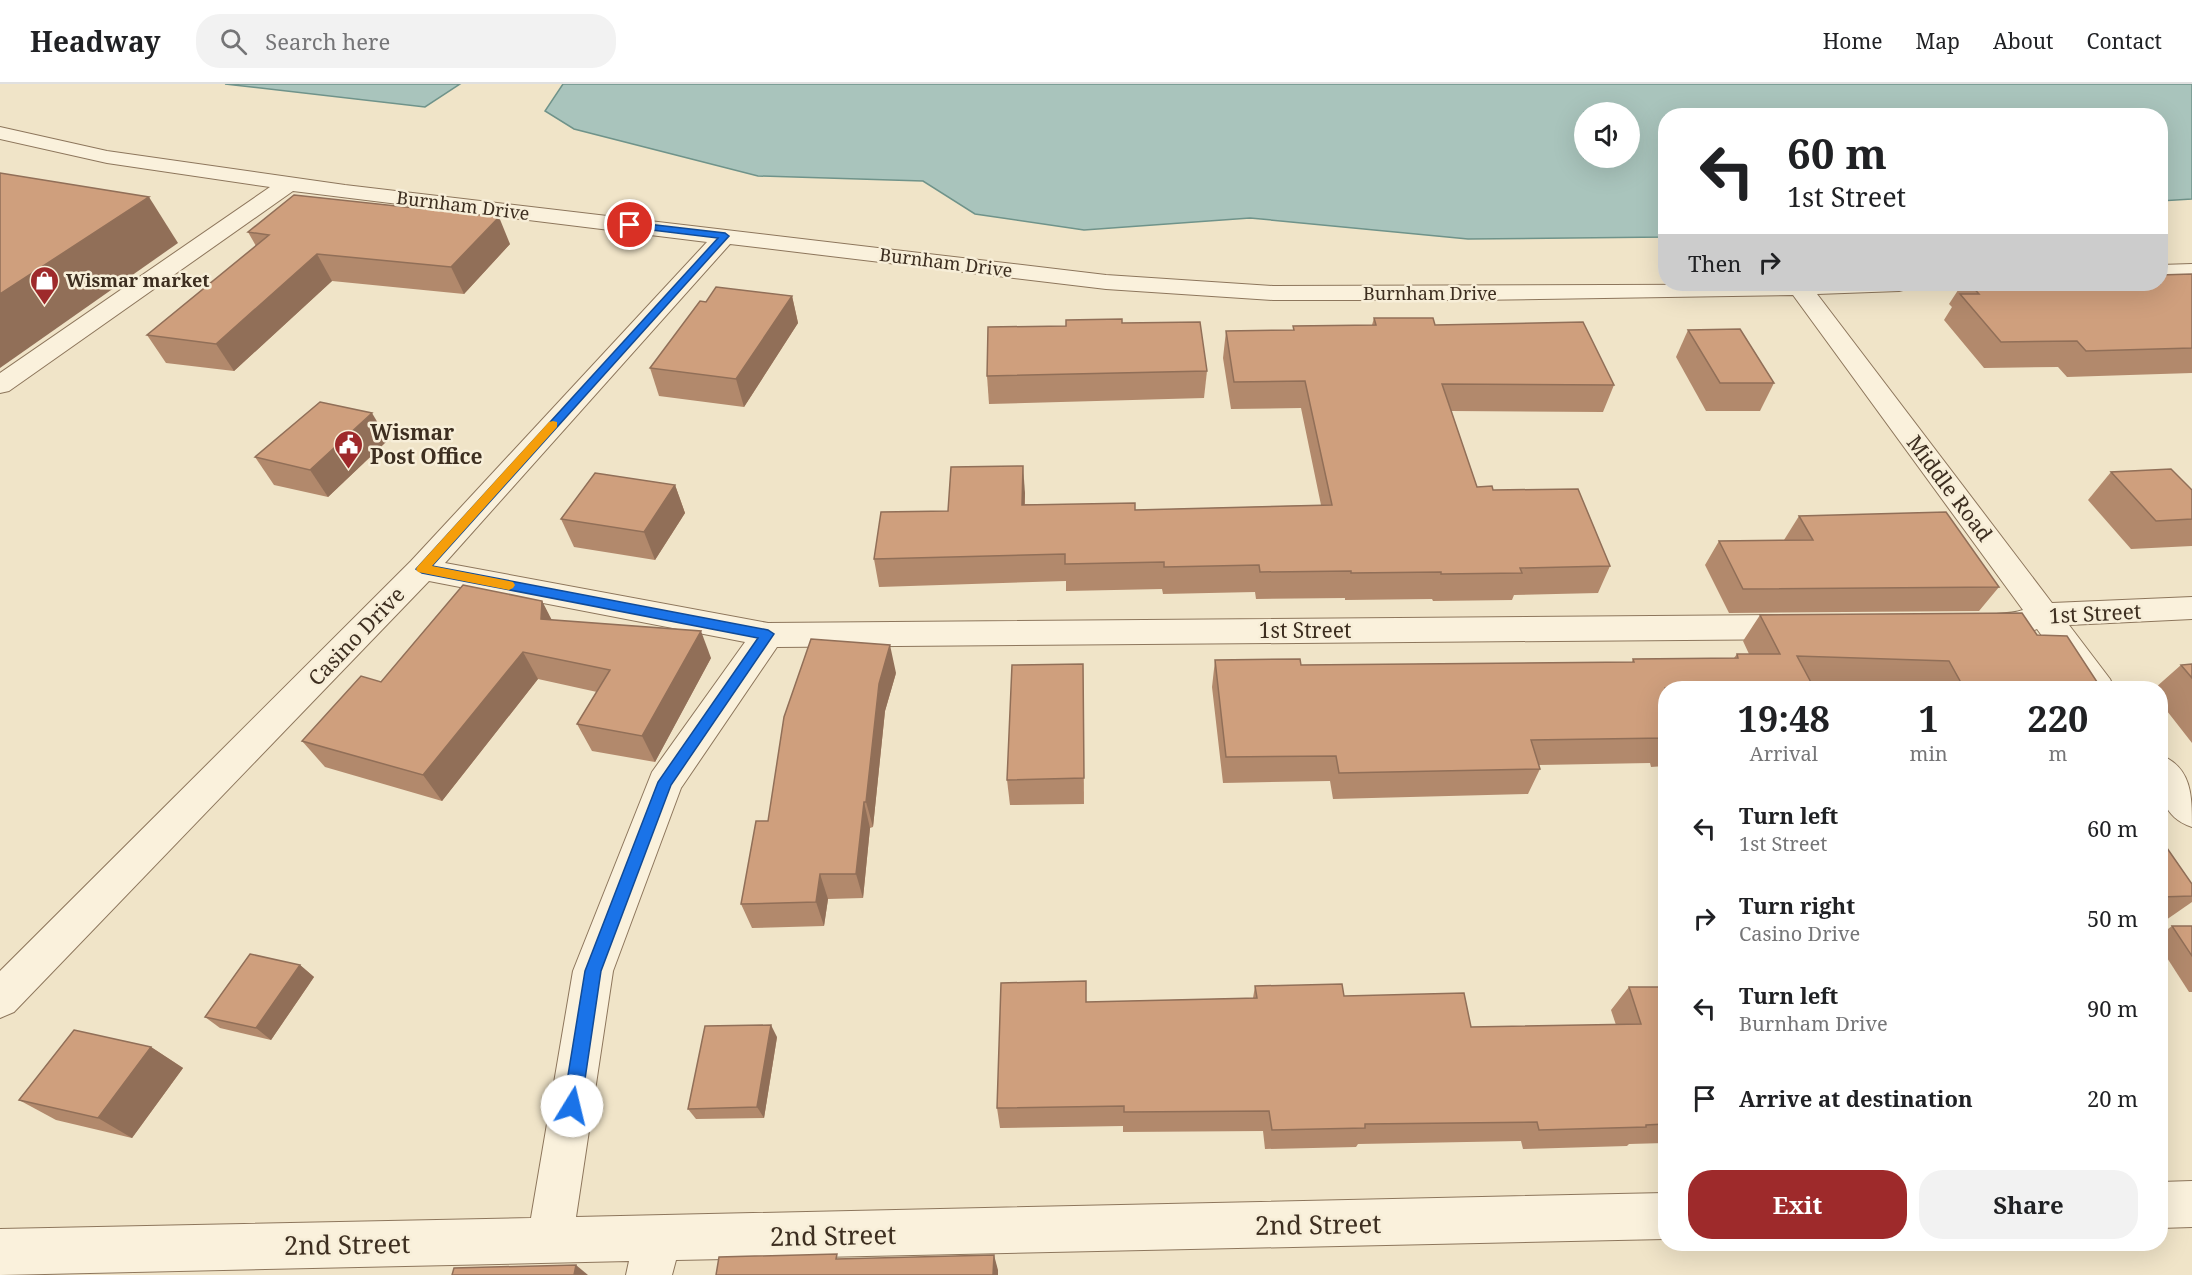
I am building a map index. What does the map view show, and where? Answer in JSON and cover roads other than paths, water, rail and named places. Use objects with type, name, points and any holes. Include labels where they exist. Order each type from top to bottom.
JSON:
[{"type":"street","name":"Burnham Drive","points":[[0,133],[107,157],[289,184],[1106,282],[1273,293],[1658,290]]},
{"type":"street","points":[[0,385],[289,184]]},
{"type":"street","name":"Casino Drive","points":[[0,999],[422,569],[725,236]]},
{"type":"street","points":[[2168,272],[2192,271]]},
{"type":"street","name":"Middle Road","points":[[1802,291],[2093,681]]},
{"type":"street","name":"1st Street","points":[[422,569],[768,634],[1822,626]]},
{"type":"street","name":"1st Street","points":[[1954,625],[2014,625],[2042,615],[2192,608]]},
{"type":"street","points":[[550,1240],[593,971],[665,782],[768,634]]},
{"type":"street","points":[[2168,780],[2192,812]]},
{"type":"street","points":[[2168,1205],[2192,1204]]},
{"type":"street","name":"2nd Street","points":[[0,1252],[550,1240],[653,1257],[1658,1216]]},
{"type":"water","points":[[225,84],[460,84],[425,107]]},
{"type":"water","points":[[563,84],[2192,84],[2192,199],[2168,200],[2168,108],[1658,108],[1658,237],[1468,239],[1250,218],[1084,230],[975,214],[923,181],[758,176],[574,129],[545,111]]},
{"type":"place","name":"Wismar market","points":[[45,306]]},
{"type":"place","name":"Wismar Post Office","points":[[349,470]]}]
